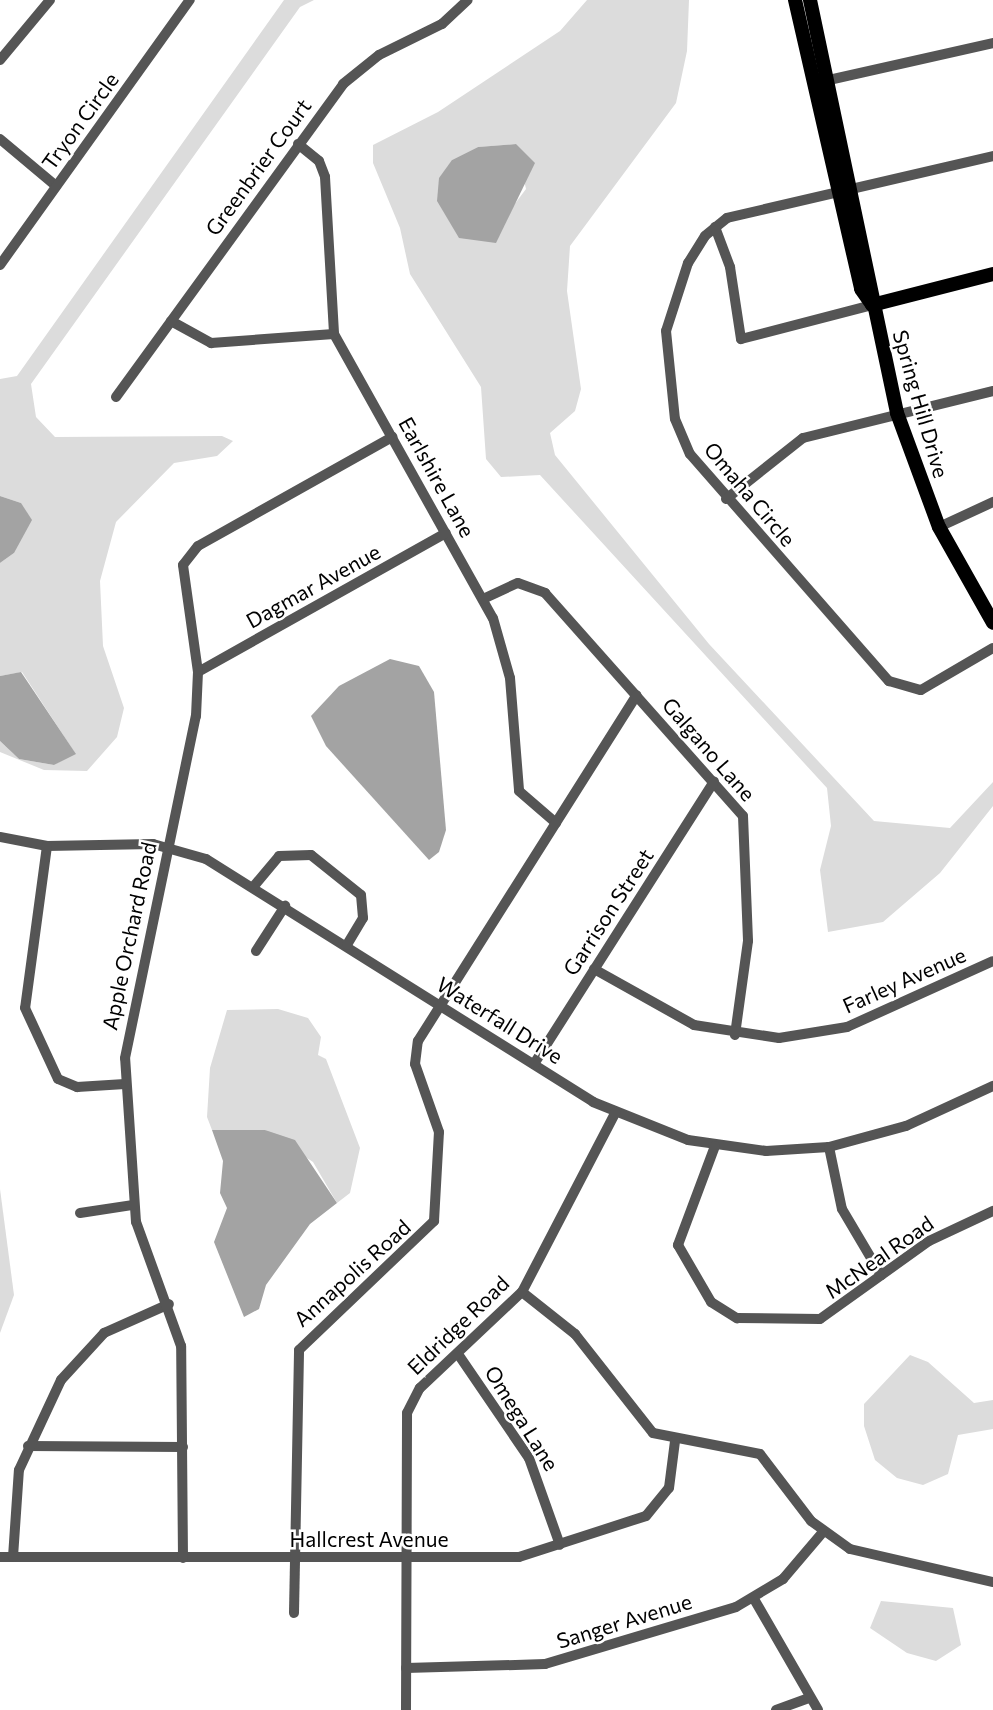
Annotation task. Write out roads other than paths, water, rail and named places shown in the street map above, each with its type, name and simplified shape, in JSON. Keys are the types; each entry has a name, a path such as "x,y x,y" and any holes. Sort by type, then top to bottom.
{"main road":[{"name":"Spring Hill Drive","path":"795,0 821,82 846,190 861,289 872,305 897,413 939,527 993,623"},
{"name":"Spring Hill Drive","path":"810,0 821,82"},
{"path":"872,305 993,274"}],"street":[{"path":"0,60 50,0"},
{"name":"Tryon Circle","path":"0,265 190,0"},
{"name":"Greenbrier Court","path":"116,397 298,144 355,73 442,24 468,0"},
{"path":"821,82 993,43"},
{"path":"0,139 56,186"},
{"name":"Earlshire Lane","path":"298,144 319,161 325,177 334,334 483,599 507,659 519,790 556,823"},
{"path":"872,305 741,338 730,267 715,227 738,214 993,156"},
{"name":"Omaha Circle","path":"715,227 677,286 667,356 681,437 726,499 896,686 929,687 993,648"},
{"path":"171,321 211,343 334,334"},
{"path":"726,499 803,438 993,391"},
{"name":"Apple Orchard Road","path":"183,1558 183,1370 169,1304 133,1205 125,1084 127,1038 196,716 198,672 182,573 192,551 392,437"},
{"path":"939,527 993,502"},
{"name":"Dagmar Avenue","path":"198,672 446,533"},
{"name":"Galgano Lane","path":"483,599 511,585 537,587 738,808 748,835 748,940 735,1035"},
{"name":"Annapolis Road","path":"294,1613 299,1350 422,1237 438,1211 439,1132 414,1055 440,1005 637,695"},
{"name":"Garrison Street","path":"534,1064 714,781"},
{"name":"Waterfall Drive","path":"0,838 47,846 168,847 254,886 615,1113 715,1146 830,1147 906,1126 993,1086"},
{"path":"47,846 25,1008 58,1079 77,1087 125,1084"},
{"path":"254,886 279,856 311,855 361,895 363,918 347,945"},
{"path":"256,951 285,906"},
{"name":"Farley Avenue","path":"594,970 672,1016 735,1035 790,1038 847,1027 993,961"},
{"name":"Eldridge Road","path":"406,1710 407,1413 420,1388 522,1292 615,1113"},
{"name":"McNeal Road","path":"715,1146 678,1245 686,1266 720,1309 747,1320 807,1322 832,1314 929,1241 993,1211"},
{"path":"830,1147 842,1209 881,1275"},
{"path":"80,1213 133,1205"},
{"path":"522,1292 575,1334 644,1426 675,1441 760,1454 823,1532 882,1561 955,1569 993,1582"},
{"path":"13,1557 15,1485 28,1446 82,1352 118,1325 169,1304"},
{"name":"Omega Lane","path":"458,1354 529,1458 561,1545"},
{"name":"Hallcrest Avenue","path":"0,1557 502,1558 561,1545 654,1510 671,1482 675,1441"},
{"path":"28,1446 183,1447"},
{"name":"Sanger Avenue","path":"406,1668 545,1664 754,1599 783,1578 823,1532"},
{"path":"754,1599 818,1710"},
{"path":"776,1710 809,1698"}]}
